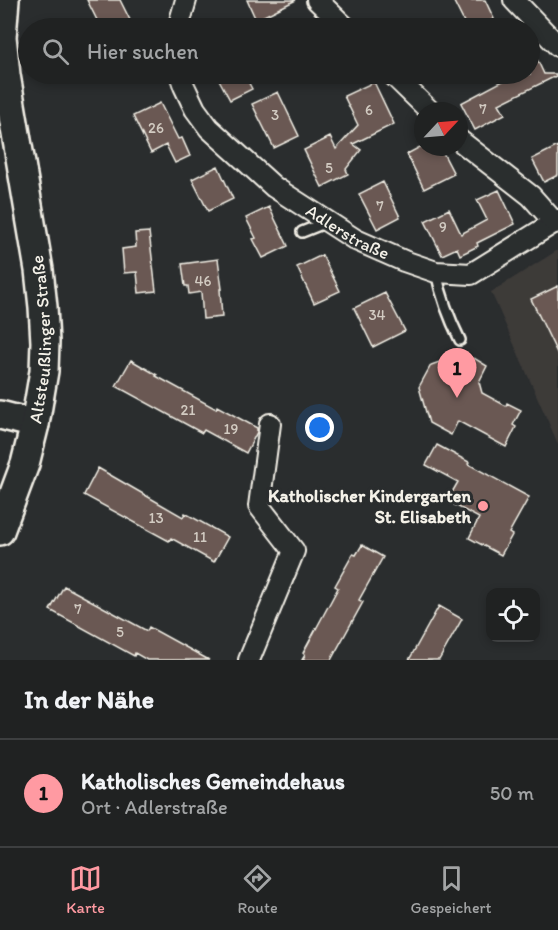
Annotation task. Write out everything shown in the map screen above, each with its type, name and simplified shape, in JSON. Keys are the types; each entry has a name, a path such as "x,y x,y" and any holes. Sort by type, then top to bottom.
{"street":[{"name":"Altsteußlinger Straße","path":"0,531 25,464 35,424 44,370 45,342 39,270 6,75 2,37 5,0"},
{"path":"181,18 186,0"},
{"path":"317,0 336,18"},
{"path":"514,0 531,18"},
{"path":"540,27 558,46"},
{"name":"Adlerstraße","path":"183,84 195,110 209,128 274,188 356,240 404,261 436,272 471,274 557,221"},
{"path":"402,84 421,102"},
{"path":"468,147 531,196 557,221"},
{"path":"0,415 35,424"},
{"path":"249,660 294,551 259,506 270,423"}],"lane":[{"path":"302,232 327,222"},
{"path":"436,272 441,292 460,340"}],"shaded area":[{"path":"558,250 558,444 491,292"}],"building":[{"path":"87,0 120,0 129,18 96,18"},
{"path":"247,0 296,0 260,18 255,18"},
{"path":"453,0 485,0 494,18 462,18"},
{"path":"540,65 544,74 558,74 540,84"},
{"path":"221,84 249,84 252,89 230,100"},
{"path":"370,84 375,84 394,124 353,144 361,150 346,169 348,174 322,187 304,150 330,137 336,149 358,125 344,96"},
{"path":"497,84 540,84 499,104 505,114 475,130 468,116 468,102 463,102"},
{"path":"278,92 299,136 274,148 252,104"},
{"path":"160,103 178,139 182,138 190,156 175,163 166,145 151,153 133,116"},
{"path":"558,146 558,175 544,182 532,159"},
{"path":"414,150 414,156 445,156 454,174 424,189 407,154"},
{"path":"218,166 233,199 208,211 192,179"},
{"path":"383,182 400,217 377,229 359,194"},
{"path":"499,190 515,224 477,243 478,246 460,255 457,248 442,255 425,221 449,209 461,234 487,220 477,200"},
{"path":"269,207 288,246 263,258 246,218"},
{"path":"149,232 156,291 139,293 137,272 124,273 122,249 136,247 135,233"},
{"path":"322,255 340,291 314,303 297,267"},
{"path":"218,259 222,289 220,289 222,317 203,319 201,292 189,294 188,286 185,286 182,264"},
{"path":"558,286 558,355 531,299"},
{"path":"385,293 405,331 373,347 354,308"},
{"path":"456,356 471,364 474,358 487,366 479,382 482,393 506,406 507,403 521,410 506,447 458,421 451,435 429,423 419,387 431,365"},
{"path":"131,360 216,409 217,406 257,428 246,453 204,430 202,433 116,386"},
{"path":"437,445 529,497 509,533 512,535 501,555 469,538 479,518 447,501 458,482 426,465"},
{"path":"98,468 183,517 185,513 228,537 214,562 171,538 169,541 84,495"},
{"path":"362,545 383,557 359,600 363,602 331,660 302,660 305,655 303,653 338,588 335,586 353,554 356,555"},
{"path":"64,586 147,631 149,627 209,660 147,660 135,653 134,656 50,610"},
{"path":"439,606 462,619 439,660 409,660"}],"place":[{"name":"Katholisches Gemeindehaus","path":"457,398"},
{"name":"Katholischer Kindergarten St. Elisabeth","path":"483,506"}]}
